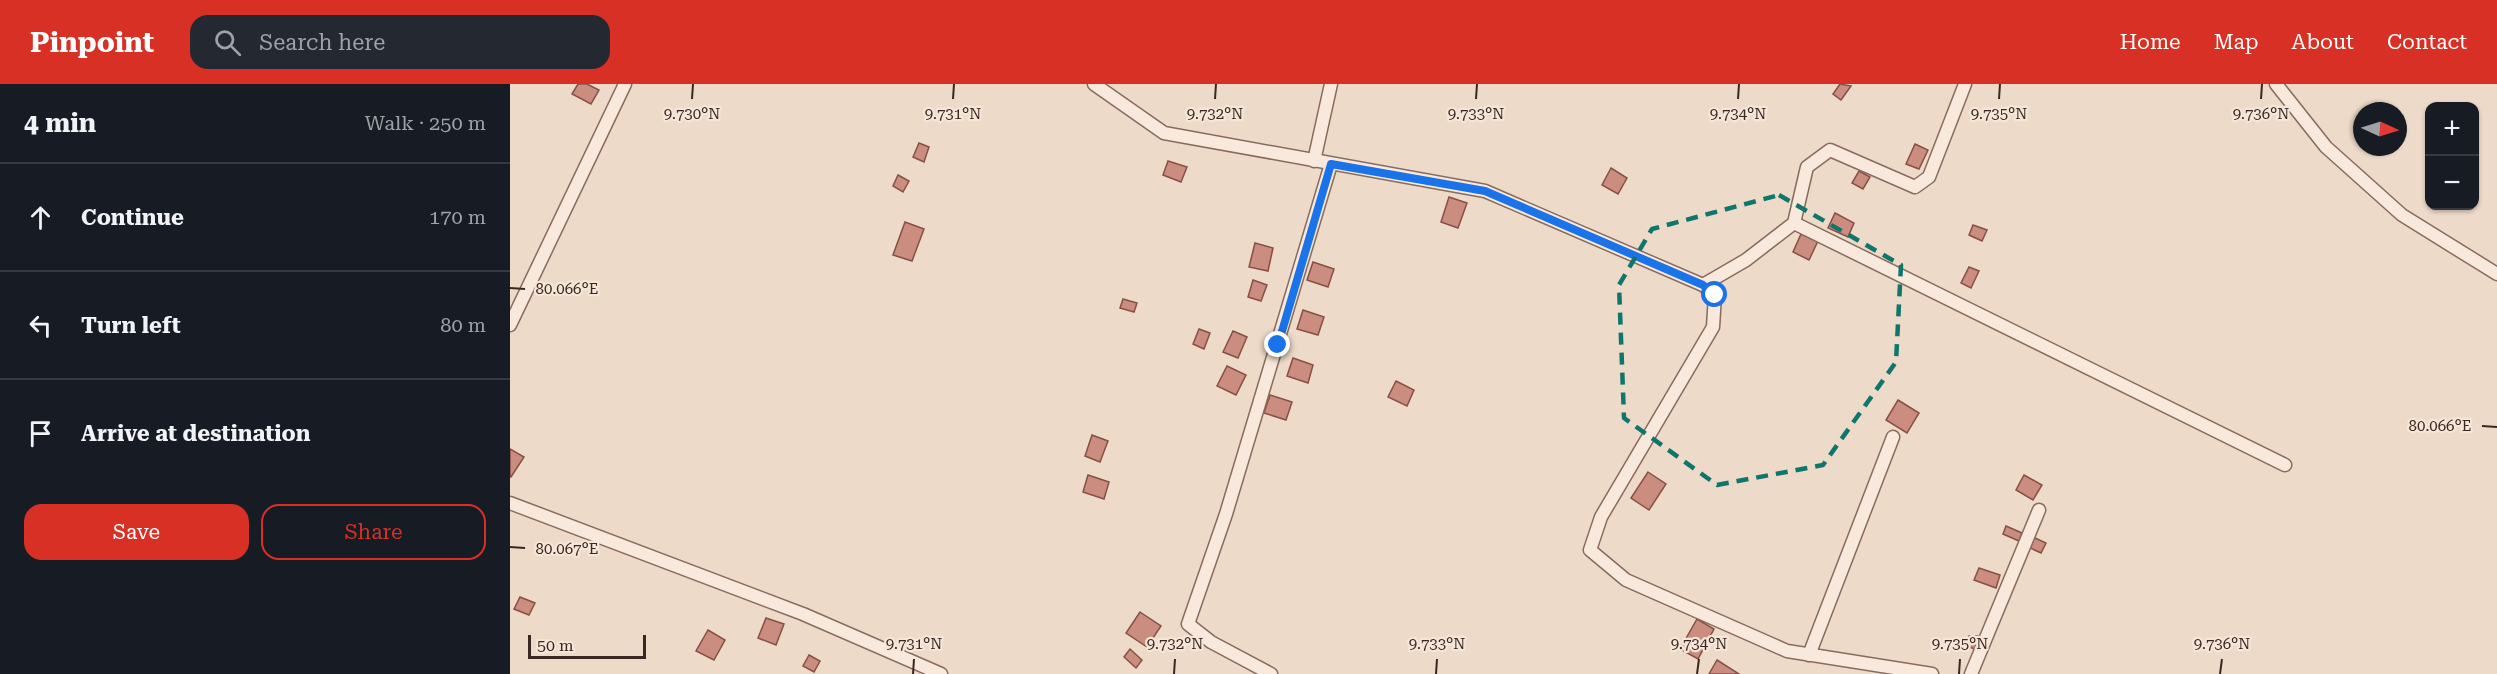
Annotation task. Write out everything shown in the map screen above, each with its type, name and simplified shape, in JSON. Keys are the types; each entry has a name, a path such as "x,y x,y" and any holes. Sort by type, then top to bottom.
{"street":[{"path":"510,325 625,84"},
{"path":"1094,84 1164,133 1485,191 1703,285 1715,295 1713,327 1602,517 1590,550 1626,580 1787,651 1932,674"},
{"path":"1314,161 1331,84"},
{"path":"1703,285 1746,260 1794,223 1807,167 1830,150 1915,187 1929,177 1965,84"},
{"path":"2276,84 2326,147 2402,215 2497,274"},
{"path":"1271,674 1211,642 1188,624 1226,514 1331,164"},
{"path":"1794,223 2285,465"},
{"path":"1809,655 1893,437"},
{"path":"510,503 803,614 941,674"},
{"path":"1971,674 2039,510"}],"highlighted area":[{"path":"1779,195 1901,265 1896,362 1823,465 1717,485 1624,418 1619,285 1652,229"}],"building":[{"path":"578,84 587,84 599,90 591,104 572,94"},
{"path":"1840,84 1851,86 1841,100 1833,94"},
{"path":"919,143 929,147 924,162 913,157"},
{"path":"1915,144 1928,150 1919,169 1906,164"},
{"path":"1168,161 1187,167 1181,182 1163,175"},
{"path":"1611,168 1627,178 1618,194 1602,185"},
{"path":"1859,171 1870,177 1863,189 1852,183"},
{"path":"898,175 909,181 903,192 893,186"},
{"path":"1449,197 1467,203 1458,228 1441,222"},
{"path":"1835,213 1854,223 1848,237 1828,228"},
{"path":"905,222 924,229 912,261 893,255"},
{"path":"1973,225 1987,230 1982,241 1969,235"},
{"path":"1801,234 1818,241 1809,260 1793,252"},
{"path":"1255,243 1273,248 1268,271 1249,267"},
{"path":"1313,262 1334,269 1328,287 1307,280"},
{"path":"1969,267 1979,271 1971,288 1961,283"},
{"path":"1253,280 1267,285 1261,301 1248,297"},
{"path":"1123,299 1137,303 1134,312 1120,308"},
{"path":"1303,310 1324,317 1318,335 1297,329"},
{"path":"1199,329 1210,333 1204,349 1193,344"},
{"path":"1233,331 1247,337 1238,358 1223,352"},
{"path":"1293,358 1313,365 1308,383 1287,376"},
{"path":"1227,366 1246,375 1236,395 1217,386"},
{"path":"1396,381 1414,390 1407,406 1388,397"},
{"path":"1270,395 1292,402 1286,420 1264,413"},
{"path":"1898,400 1919,413 1907,433 1886,420"},
{"path":"1092,435 1108,441 1100,462 1085,456"},
{"path":"510,449 524,457 511,477 510,477"},
{"path":"1648,472 1666,484 1649,510 1631,498"},
{"path":"1088,475 1109,482 1104,499 1083,492"},
{"path":"2024,475 2042,485 2033,500 2016,490"},
{"path":"2006,526 2022,533 2019,541 2003,534"},
{"path":"2033,537 2046,543 2041,553 2028,547"},
{"path":"1979,568 2000,575 1996,588 1974,580"},
{"path":"520,597 535,603 529,615 514,609"},
{"path":"1140,612 1161,626 1147,647 1126,633"},
{"path":"766,618 784,624 776,645 758,638"},
{"path":"1697,619 1714,629 1698,659 1680,649"},
{"path":"708,630 725,640 714,660 696,651"},
{"path":"1969,636 1979,636 1975,649 1966,646"},
{"path":"1130,649 1142,660 1136,668 1124,657"},
{"path":"809,655 820,661 814,672 803,666"},
{"path":"1717,660 1739,674 1709,674"}],"route":[{"path":"1278,345 1331,164 1485,191 1703,285 1715,295"}]}
